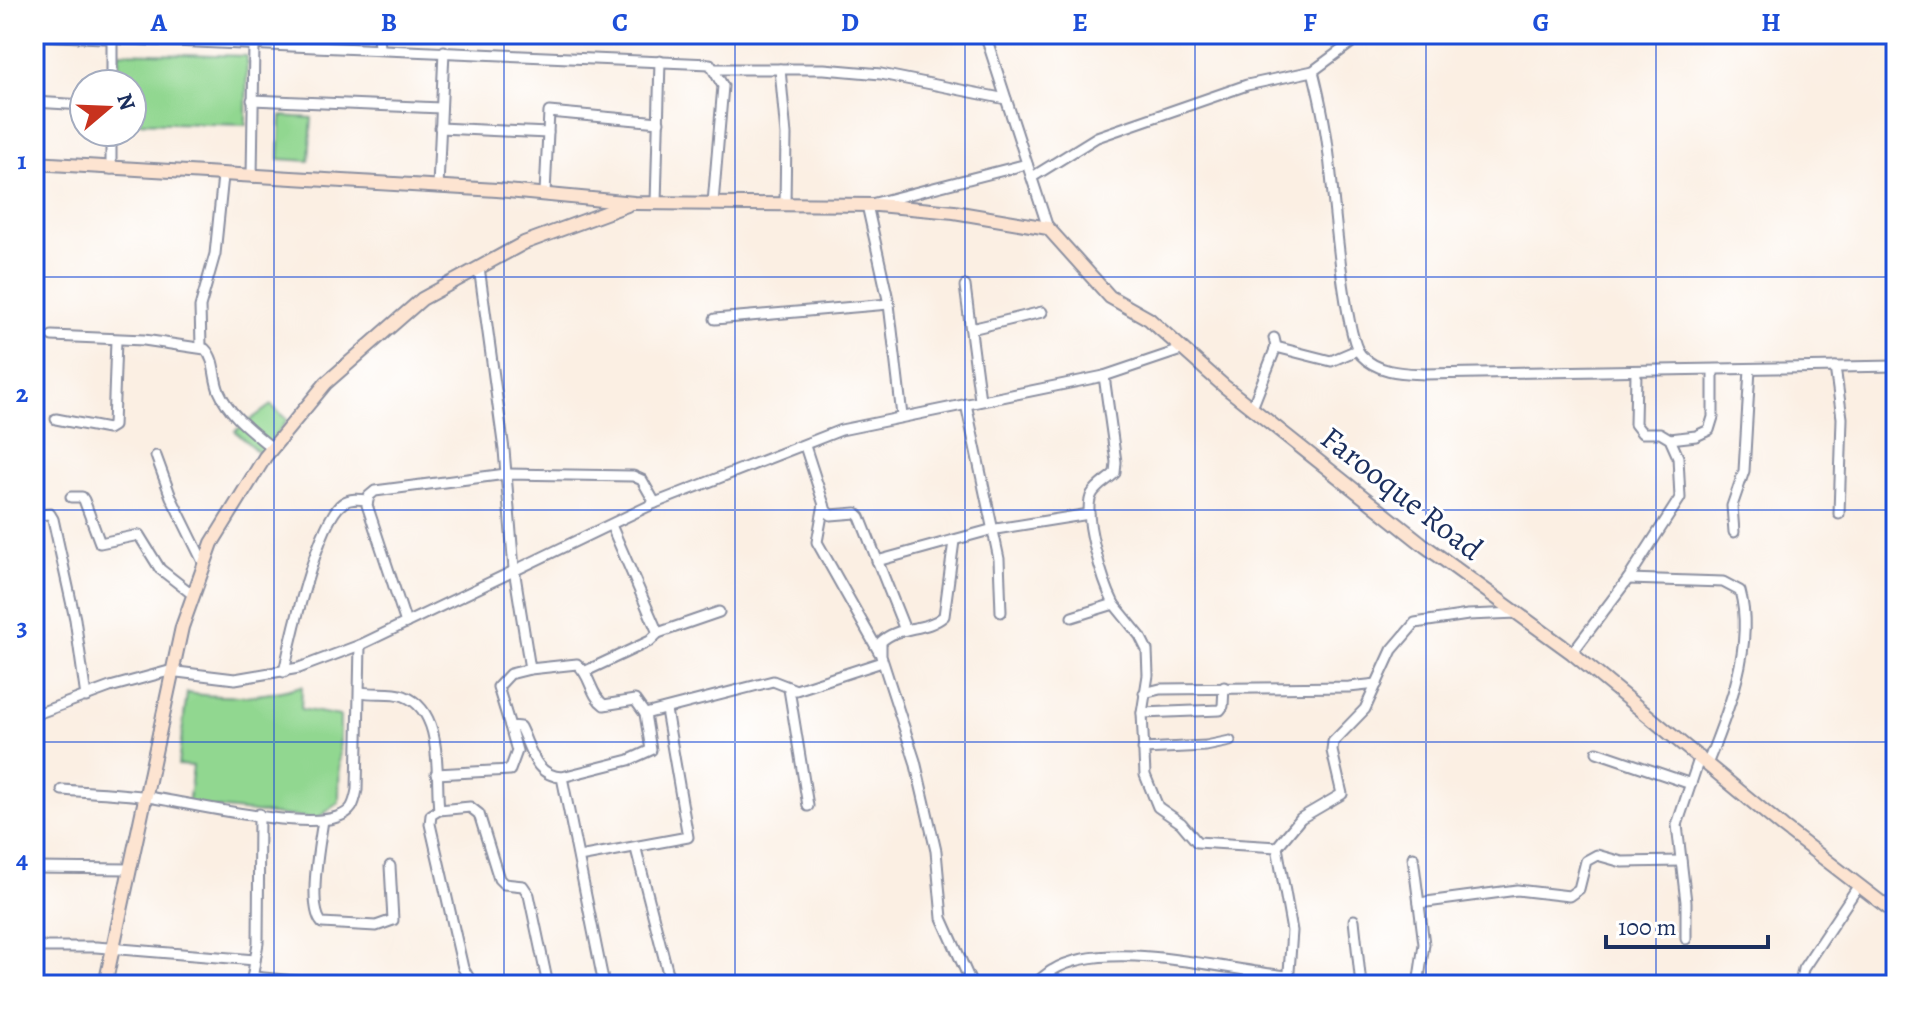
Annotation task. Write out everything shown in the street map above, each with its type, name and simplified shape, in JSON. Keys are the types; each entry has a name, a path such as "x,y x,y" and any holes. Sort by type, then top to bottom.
{"main road":[{"path":"34,163 545,193 634,203 867,205 954,212 1048,228"},
{"path":"105,985 148,797 169,671 192,594 203,562 272,448 326,383 422,299 524,243 634,203"},
{"name":"Farooque Road","path":"1048,228 1100,287 1149,319 1181,350 1425,546 1572,653 1896,914"}],"street":[{"path":"378,34 379,48"},
{"name":"Farooque Road","path":"985,34 1027,164 1034,176 1048,228"},
{"path":"1034,176 1097,137 1247,85 1313,71 1363,34"},
{"path":"34,35 703,62 716,69 881,74 1006,99"},
{"path":"112,38 112,68"},
{"path":"252,177 254,45"},
{"path":"438,187 444,51"},
{"path":"656,203 660,61"},
{"path":"713,203 723,86 716,69"},
{"path":"780,69 786,135 785,204"},
{"path":"1313,71 1326,128 1335,223 1357,350 1372,364 1395,372 1636,372 1896,366"},
{"path":"252,100 441,108"},
{"path":"34,102 68,104"},
{"path":"545,193 549,112 659,122"},
{"path":"440,128 548,133"},
{"path":"111,148 111,169"},
{"path":"902,416 889,304 867,205 1027,164"},
{"path":"201,346 200,307 215,254 223,176"},
{"path":"479,267 506,474 514,569 530,669"},
{"path":"965,286 980,400"},
{"path":"715,319 889,304"},
{"path":"971,329 1042,312"},
{"path":"52,336 201,346 211,356 215,381 225,402 242,423 272,448"},
{"path":"56,419 108,429 113,426 116,340"},
{"path":"1252,408 1275,342 1331,361 1357,350"},
{"path":"34,715 169,671 235,679 284,672 360,645 655,503 742,466 805,446 841,430 1104,376 1181,350"},
{"path":"1835,367 1842,418 1839,514"},
{"path":"1734,532 1732,506 1744,471 1750,369"},
{"path":"1670,439 1696,436 1709,430 1713,417 1713,370"},
{"path":"1572,653 1628,579 1680,498 1678,457 1670,439 1660,433 1637,430 1636,372"},
{"path":"1104,376 1115,473 1092,493 1089,514 1101,572 1114,604 1140,636 1147,650 1142,713 1145,775 1158,807 1181,823 1197,842 1277,847"},
{"path":"966,404 990,530 999,559 1001,612"},
{"path":"805,446 824,504 831,515 856,513 860,517 905,630"},
{"path":"156,456 175,507 203,562"},
{"path":"284,672 292,633 326,529 346,501 367,500 375,491 506,474 638,476 655,503"},
{"path":"71,497 82,497 100,543 139,535 160,569 192,594"},
{"path":"367,500 406,623"},
{"path":"824,504 817,542 882,659 904,722 936,851 942,918 972,985"},
{"path":"34,515 50,514 56,531 77,627 86,697"},
{"path":"877,561 990,530 1089,514"},
{"path":"611,525 658,633"},
{"path":"882,659 881,642 889,634 936,623 944,616 954,541"},
{"path":"1628,579 1723,582 1740,591 1744,613 1737,682 1691,784 1677,825 1686,939"},
{"path":"1072,617 1114,604"},
{"path":"586,671 650,641 658,633 719,612"},
{"path":"1033,985 1064,965 1121,957 1210,962 1288,981 1292,931 1277,847 1301,818 1342,794 1332,751 1333,742 1365,709 1392,650 1415,623 1468,615 1518,613"},
{"path":"62,790 148,797 259,814 323,820 339,817 354,807 361,692 360,645"},
{"path":"645,714 773,681 789,689 882,659"},
{"path":"436,774 510,770 517,751 510,726 499,683 510,674 569,663 586,671 597,700 604,705 635,700 645,714 651,750 629,760 562,777 550,776 539,770 520,727 510,726"},
{"path":"1144,693 1160,689 1377,684"},
{"path":"1142,713 1220,710 1224,687"},
{"path":"789,689 808,806"},
{"path":"361,692 402,695 422,708 434,740 439,810"},
{"path":"579,857 678,842 690,834 666,710"},
{"path":"1143,749 1206,746 1230,741"},
{"path":"1597,752 1691,784"},
{"path":"562,777 604,985"},
{"path":"469,978 463,968 433,849 431,815 439,810 476,809 499,879 504,884 527,889 548,985"},
{"path":"259,814 252,981 335,985"},
{"path":"323,820 316,891 316,913 322,923 376,926 393,920 390,866"},
{"path":"636,849 671,985"},
{"path":"1419,903 1517,890 1569,896 1579,889 1586,861 1597,855 1622,862 1681,861"},
{"path":"1413,857 1424,944 1418,985"},
{"path":"34,868 130,869"},
{"path":"1800,985 1803,969 1859,885"},
{"path":"1354,920 1361,985"},
{"path":"34,947 113,949 255,960"}],"green space":[{"path":"119,52 247,56 246,125 148,122 148,68 118,68"},
{"path":"281,116 312,118 309,161 279,159"},
{"path":"271,405 287,420 262,456 235,431"},
{"path":"302,686 301,709 340,716 339,802 317,819 188,805 193,766 178,765 187,693 245,696"}]}
